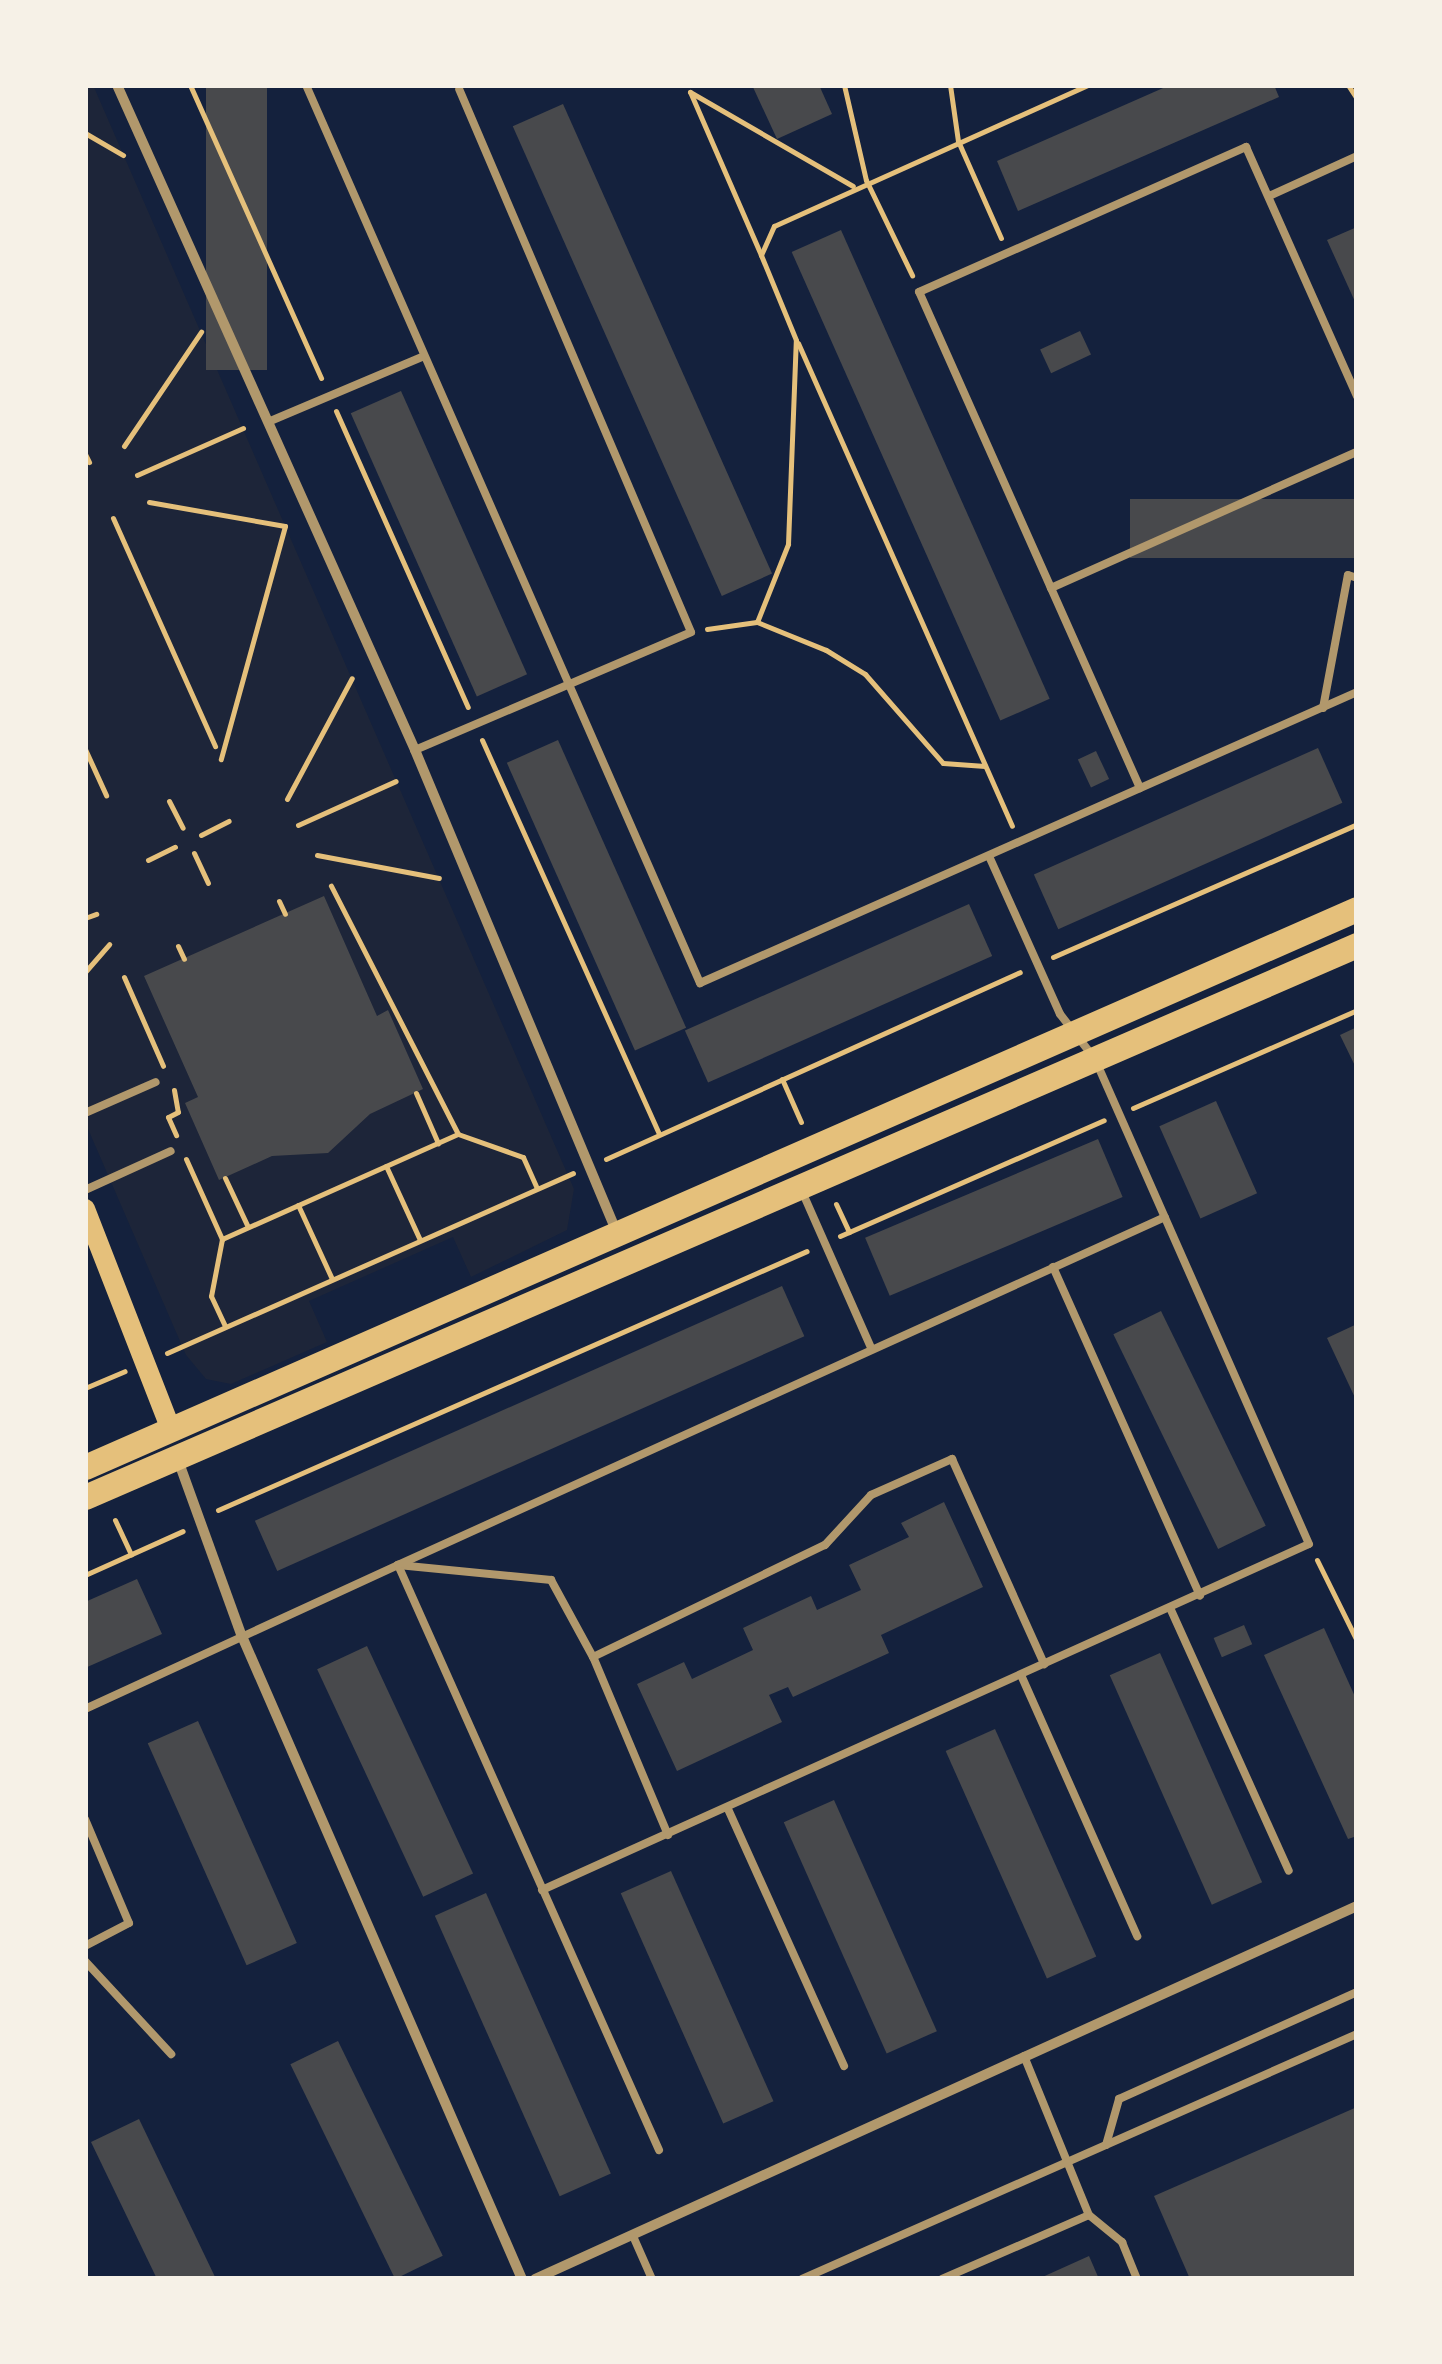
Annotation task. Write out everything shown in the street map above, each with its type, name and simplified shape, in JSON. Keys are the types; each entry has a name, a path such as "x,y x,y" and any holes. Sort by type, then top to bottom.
{"main road":[{"path":"85,1467 1357,909"},
{"path":"85,1497 1357,945"},
{"path":"85,1209 90,1233 150,1361 177,1457"},
{"path":"618,1234 629,1259"}],"street":[{"path":"117,85 415,750 618,1234"},
{"path":"177,1457 197,1524 241,1634 522,2279"},
{"path":"536,2279 1357,1906"}],"lane":[{"path":"306,85 422,357 700,983 990,858 1357,692"},
{"path":"415,750 691,632 459,88"},
{"path":"1140,788 920,292 1246,147 1357,396"},
{"path":"1268,196 1357,156"},
{"path":"268,422 422,357"},
{"path":"1051,588 1357,452"},
{"path":"1322,708 1348,575 1357,578"},
{"path":"542,1890 1171,1610 1310,1544 1095,1060 1035,965 990,858"},
{"path":"85,1113 156,1082"},
{"path":"85,1190 171,1151"},
{"path":"800,1185 871,1348"},
{"path":"85,1709 241,1634 1165,1217"},
{"path":"1053,1267 1200,1596"},
{"path":"593,1657 825,1545 871,1495 952,1459 1044,1664"},
{"path":"398,1565 551,1580 593,1657 668,1835"},
{"path":"398,1565 659,2150"},
{"path":"1171,1610 1288,1871"},
{"path":"1021,1675 1137,1936"},
{"path":"728,1809 844,2066"},
{"path":"85,1818 129,1923 85,1946"},
{"path":"85,1961 171,2054"},
{"path":"1106,2145 1118,2099 1357,1992"},
{"path":"802,2279 1357,2034"},
{"path":"1024,2056 1089,2215 1122,2242 1137,2279"},
{"path":"942,2279 1089,2215"},
{"path":"632,2236 652,2279"}],"path":[{"path":"190,85 659,1134"},
{"path":"844,85 866,180 920,292"},
{"path":"950,85 958,140 1007,253"},
{"path":"761,255 784,219 1088,85"},
{"path":"1348,85 1357,99"},
{"path":"853,186 690,92 1020,844"},
{"path":"85,133 124,155"},
{"path":"124,446 201,332"},
{"path":"757,622 788,544 796,340"},
{"path":"137,475 242,428"},
{"path":"85,454 88,462"},
{"path":"149,502 285,526 221,759"},
{"path":"113,518 216,746"},
{"path":"691,632 757,622 865,674 943,763 985,766"},
{"path":"287,799 352,678"},
{"path":"85,749 106,795"},
{"path":"298,825 396,780"},
{"path":"169,802 183,828"},
{"path":"201,835 229,822"},
{"path":"85,1388 1357,824"},
{"path":"148,860 175,847"},
{"path":"194,853 208,884"},
{"path":"317,854 439,878"},
{"path":"331,886 458,1134 523,1157 537,1188"},
{"path":"280,901 285,914"},
{"path":"85,918 96,914"},
{"path":"85,972 109,944"},
{"path":"178,946 184,959"},
{"path":"124,977 176,1096 178,1112 168,1118 222,1239 211,1296 224,1326"},
{"path":"85,1575 197,1524 232,1500 1357,1010"},
{"path":"782,1079 804,1130"},
{"path":"416,1093 438,1143"},
{"path":"222,1239 458,1134"},
{"path":"386,1166 420,1240"},
{"path":"224,1178 248,1228"},
{"path":"836,1204 849,1232"},
{"path":"298,1205 332,1279"},
{"path":"115,1520 131,1555"},
{"path":"1310,1544 1357,1641"}],"shaded area":[{"path":"85,85 93,85 574,1189 567,1230 471,1277 453,1237 309,1301 327,1342 231,1384 206,1379 186,1355 85,1122"}],"building":[{"path":"206,85 267,85 267,370 206,370"},
{"path":"752,85 819,85 832,114 777,139"},
{"path":"1170,85 1274,85 1279,97 1018,211 997,161"},
{"path":"563,104 772,574 722,596 513,126"},
{"path":"1357,227 1357,306 1327,240"},
{"path":"841,230 1050,699 1000,721 792,252"},
{"path":"1080,331 1091,355 1051,373 1040,350"},
{"path":"401,391 527,674 477,697 351,413"},
{"path":"1130,499 1357,499 1357,558 1130,558"},
{"path":"558,740 686,1028 635,1051 507,763"},
{"path":"1318,748 1342,803 1058,929 1034,874"},
{"path":"1096,751 1109,779 1091,788 1078,759"},
{"path":"324,896 377,1016 388,1010 423,1089 370,1114 328,1153 272,1156 219,1180 185,1103 198,1097 144,976"},
{"path":"969,904 992,956 708,1083 685,1030"},
{"path":"1357,1027 1357,1070 1340,1035"},
{"path":"1216,1101 1257,1193 1200,1218 1159,1126"},
{"path":"1098,1139 1123,1197 890,1296 865,1238"},
{"path":"782,1286 804,1336 277,1571 255,1521"},
{"path":"1161,1311 1266,1526 1218,1549 1113,1334"},
{"path":"1357,1324 1357,1402 1327,1338"},
{"path":"944,1502 983,1587 881,1635 889,1653 793,1697 788,1687 769,1695 782,1722 677,1771 637,1684 684,1662 692,1679 753,1650 743,1628 811,1596 817,1610 861,1590 849,1565 909,1537 901,1523"},
{"path":"137,1579 162,1634 85,1668 85,1602"},
{"path":"1244,1625 1252,1644 1222,1657 1214,1638"},
{"path":"1324,1628 1357,1701 1357,1836 1348,1839 1264,1655"},
{"path":"367,1646 473,1873 423,1897 317,1669"},
{"path":"1160,1653 1262,1882 1212,1905 1110,1675"},
{"path":"198,1721 297,1943 247,1965 148,1743"},
{"path":"995,1729 1096,1956 1047,1978 946,1751"},
{"path":"834,1800 937,2031 887,2053 784,1822"},
{"path":"671,1871 773,2101 723,2124 621,1893"},
{"path":"486,1893 611,2173 560,2196 435,1916"},
{"path":"338,2041 443,2256 395,2279 290,2064"},
{"path":"1357,2107 1357,2279 1190,2279 1154,2196"},
{"path":"139,2119 216,2279 157,2279 91,2142"},
{"path":"1089,2256 1099,2279 1038,2279"}]}
